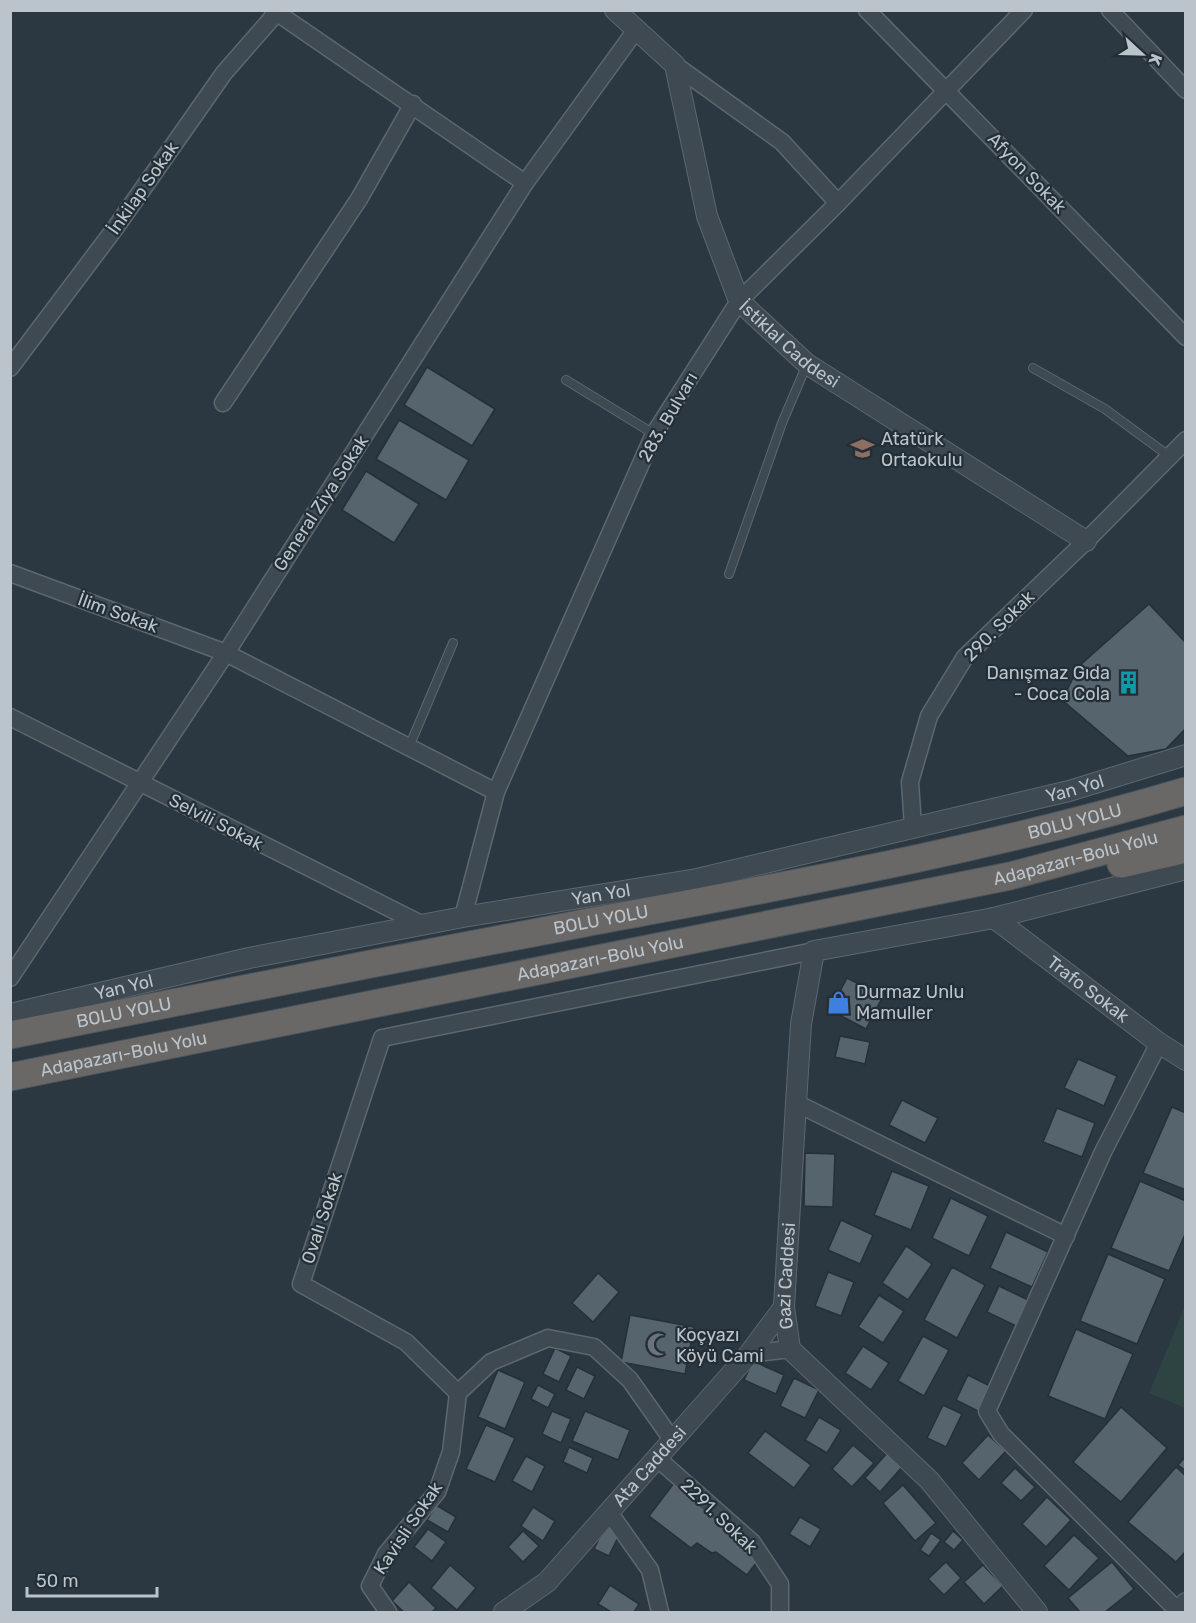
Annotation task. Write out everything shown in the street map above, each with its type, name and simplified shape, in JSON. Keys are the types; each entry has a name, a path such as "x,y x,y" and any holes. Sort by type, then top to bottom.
{"highway":[{"path":"1100,817 1185,781"},
{"name":"BOLU YOLU","path":"10,1035 453,948 916,861 1100,817 1185,791"},
{"name":"Adapazarı-Bolu Yolu","path":"13,1076 1010,876 1185,829"},
{"path":"1010,876 1090,871 1185,849"}],"street":[{"path":"615,10 675,65 782,142 838,203"},
{"name":"Afyon Sokak","path":"867,10 1185,337"},
{"name":"283. Bulvarı","path":"463,917 496,792 654,434 739,300 838,203 945,89 1024,10"},
{"path":"1110,10 1185,90"},
{"path":"276,11 525,183"},
{"name":"İnkilap Sokak","path":"13,360 116,227 224,73 276,11"},
{"name":"General Ziya Sokak","path":"10,978 226,652 525,183 636,30"},
{"name":"İstiklal Caddesi","path":"675,65 707,216 739,300 807,364 1086,541"},
{"path":"223,403 359,199 413,105"},
{"name":"290. Sokak","path":"913,827 910,782 929,716 965,657 1086,541 1185,440"},
{"name":"İlim Sokak","path":"10,573 226,652 496,792"},
{"name":"Selvili Sokak","path":"10,717 423,925"},
{"name":"Yan Yol","path":"10,1014 249,958 463,917 697,879 1069,791 1185,755"},
{"path":"814,951 994,918 1185,869"},
{"name":"Trafo Sokak","path":"994,918 1159,1043 1185,1060"},
{"name":"Ovalı Sokak","path":"458,1393 406,1342 301,1284 382,1038 814,951"},
{"name":"Gazi Caddesi","path":"814,951 801,1024 796,1103 784,1307 790,1349 929,1480 1036,1612"},
{"path":"1159,1043 1103,1152 987,1411 1001,1434 1180,1609"},
{"path":"796,1103 1066,1236"},
{"name":"Ata Caddesi","path":"504,1612 547,1582 748,1354 784,1307"},
{"path":"458,1393 491,1362 548,1338 594,1347 630,1380 673,1441"},
{"path":"748,1354 790,1349"},
{"name":"Kavisli Sokak","path":"388,1612 370,1586 386,1554 437,1491 451,1452 458,1393"},
{"name":"2291. Sokak","path":"657,1458 752,1542 780,1584 780,1612"},
{"path":"609,1512 650,1570 660,1612"}],"lane":[{"path":"729,574 782,423 807,364"},
{"path":"1033,368 1105,409 1169,456"},
{"path":"566,380 654,434"},
{"path":"409,747 453,643"}],"green space":[{"path":"1185,1306 1186,1407 1185,1408 1149,1393"}],"building":[{"path":"427,367 495,409 472,446 404,405"},
{"path":"399,420 469,460 446,500 376,459"},
{"path":"366,471 419,504 394,543 342,510"},
{"name":"Danışmaz Gıda - Coca Cola","path":"1149,604 1186,643 1186,728 1166,749 1128,756 1062,700 1079,666"},
{"path":"847,978 883,996 866,1029 830,1010"},
{"path":"840,1036 870,1042 865,1064 835,1057"},
{"path":"1078,1059 1117,1076 1104,1106 1064,1088"},
{"path":"902,1100 938,1118 925,1143 889,1125"},
{"path":"1172,1107 1186,1113 1186,1190 1143,1173"},
{"path":"1057,1108 1095,1123 1082,1157 1043,1142"},
{"path":"805,1153 835,1154 833,1207 804,1206"},
{"path":"892,1171 929,1186 911,1230 874,1215"},
{"path":"1140,1181 1186,1201 1186,1232 1169,1271 1111,1248"},
{"path":"951,1198 988,1216 969,1256 932,1238"},
{"path":"841,1220 873,1235 860,1264 828,1250"},
{"path":"1006,1232 1048,1252 1032,1287 990,1268"},
{"path":"906,1246 932,1264 908,1300 882,1283"},
{"path":"1108,1254 1165,1279 1137,1344 1080,1321"},
{"path":"952,1267 985,1285 957,1338 924,1320"},
{"path":"828,1272 854,1282 841,1316 815,1306"},
{"path":"598,1273 619,1292 593,1322 572,1303"},
{"path":"999,1286 1028,1300 1016,1326 987,1312"},
{"path":"879,1295 904,1311 883,1343 858,1327"},
{"name":"Koçyazı Köyü Cami","path":"630,1315 694,1327 685,1374 621,1362"},
{"path":"1076,1329 1133,1354 1105,1419 1048,1396"},
{"path":"923,1336 949,1350 924,1396 898,1381"},
{"path":"863,1346 889,1363 871,1390 845,1373"},
{"path":"555,1348 571,1356 559,1382 543,1374"},
{"path":"753,1361 784,1375 776,1394 744,1380"},
{"path":"577,1367 595,1376 584,1399 566,1390"},
{"path":"498,1370 525,1382 505,1429 478,1417"},
{"path":"968,1375 992,1387 980,1412 956,1400"},
{"path":"794,1378 819,1390 805,1418 780,1406"},
{"path":"538,1385 555,1394 548,1408 531,1399"},
{"path":"943,1405 962,1414 946,1447 927,1438"},
{"path":"1121,1407 1167,1448 1121,1502 1073,1462"},
{"path":"552,1411 571,1419 561,1443 542,1434"},
{"path":"585,1411 630,1430 618,1460 572,1441"},
{"path":"819,1417 841,1430 827,1453 805,1440"},
{"path":"486,1425 515,1438 495,1482 466,1469"},
{"path":"765,1431 811,1465 794,1488 748,1453"},
{"path":"988,1435 1006,1451 979,1480 962,1463"},
{"path":"853,1445 874,1463 852,1487 832,1469"},
{"path":"569,1447 593,1458 587,1473 563,1462"},
{"path":"888,1452 903,1466 880,1492 865,1478"},
{"path":"526,1456 545,1466 532,1492 512,1481"},
{"path":"1186,1456 1186,1471 1178,1465"},
{"path":"1176,1467 1186,1476 1186,1551 1176,1562 1128,1522"},
{"path":"1015,1468 1035,1487 1021,1501 1001,1483"},
{"path":"674,1483 748,1548 756,1563 747,1575 716,1552 712,1553 697,1543 691,1548 649,1516"},
{"path":"903,1485 936,1523 915,1541 883,1503"},
{"path":"1047,1497 1071,1520 1046,1547 1022,1524"},
{"path":"436,1505 456,1517 448,1532 427,1520"},
{"path":"533,1507 555,1521 543,1541 521,1526"},
{"path":"800,1517 821,1529 810,1547 789,1534"},
{"path":"605,1526 620,1533 609,1556 594,1549"},
{"path":"428,1529 446,1542 432,1561 414,1547"},
{"path":"523,1531 539,1546 523,1562 508,1547"},
{"path":"953,1531 963,1540 954,1550 944,1542"},
{"path":"931,1533 941,1540 929,1556 920,1550"},
{"path":"1074,1535 1099,1558 1069,1590 1044,1566"},
{"path":"946,1562 961,1578 944,1595 928,1579"},
{"path":"1112,1562 1134,1589 1105,1612 1080,1612 1068,1598"},
{"path":"450,1565 476,1588 457,1610 431,1588"},
{"path":"983,1565 1003,1586 984,1604 964,1582"},
{"path":"409,1582 436,1608 432,1612 404,1612 392,1601"},
{"path":"610,1585 639,1604 634,1612 611,1612 598,1604"}],"place":[{"name":"Atatürk Ortaokulu","path":"863,449"},
{"name":"Danışmaz Gıda - Coca Cola","path":"1128,683"},
{"name":"Durmaz Unlu Mamuller","path":"838,1002"},
{"name":"Koçyazı Köyü Cami","path":"658,1345"}]}
